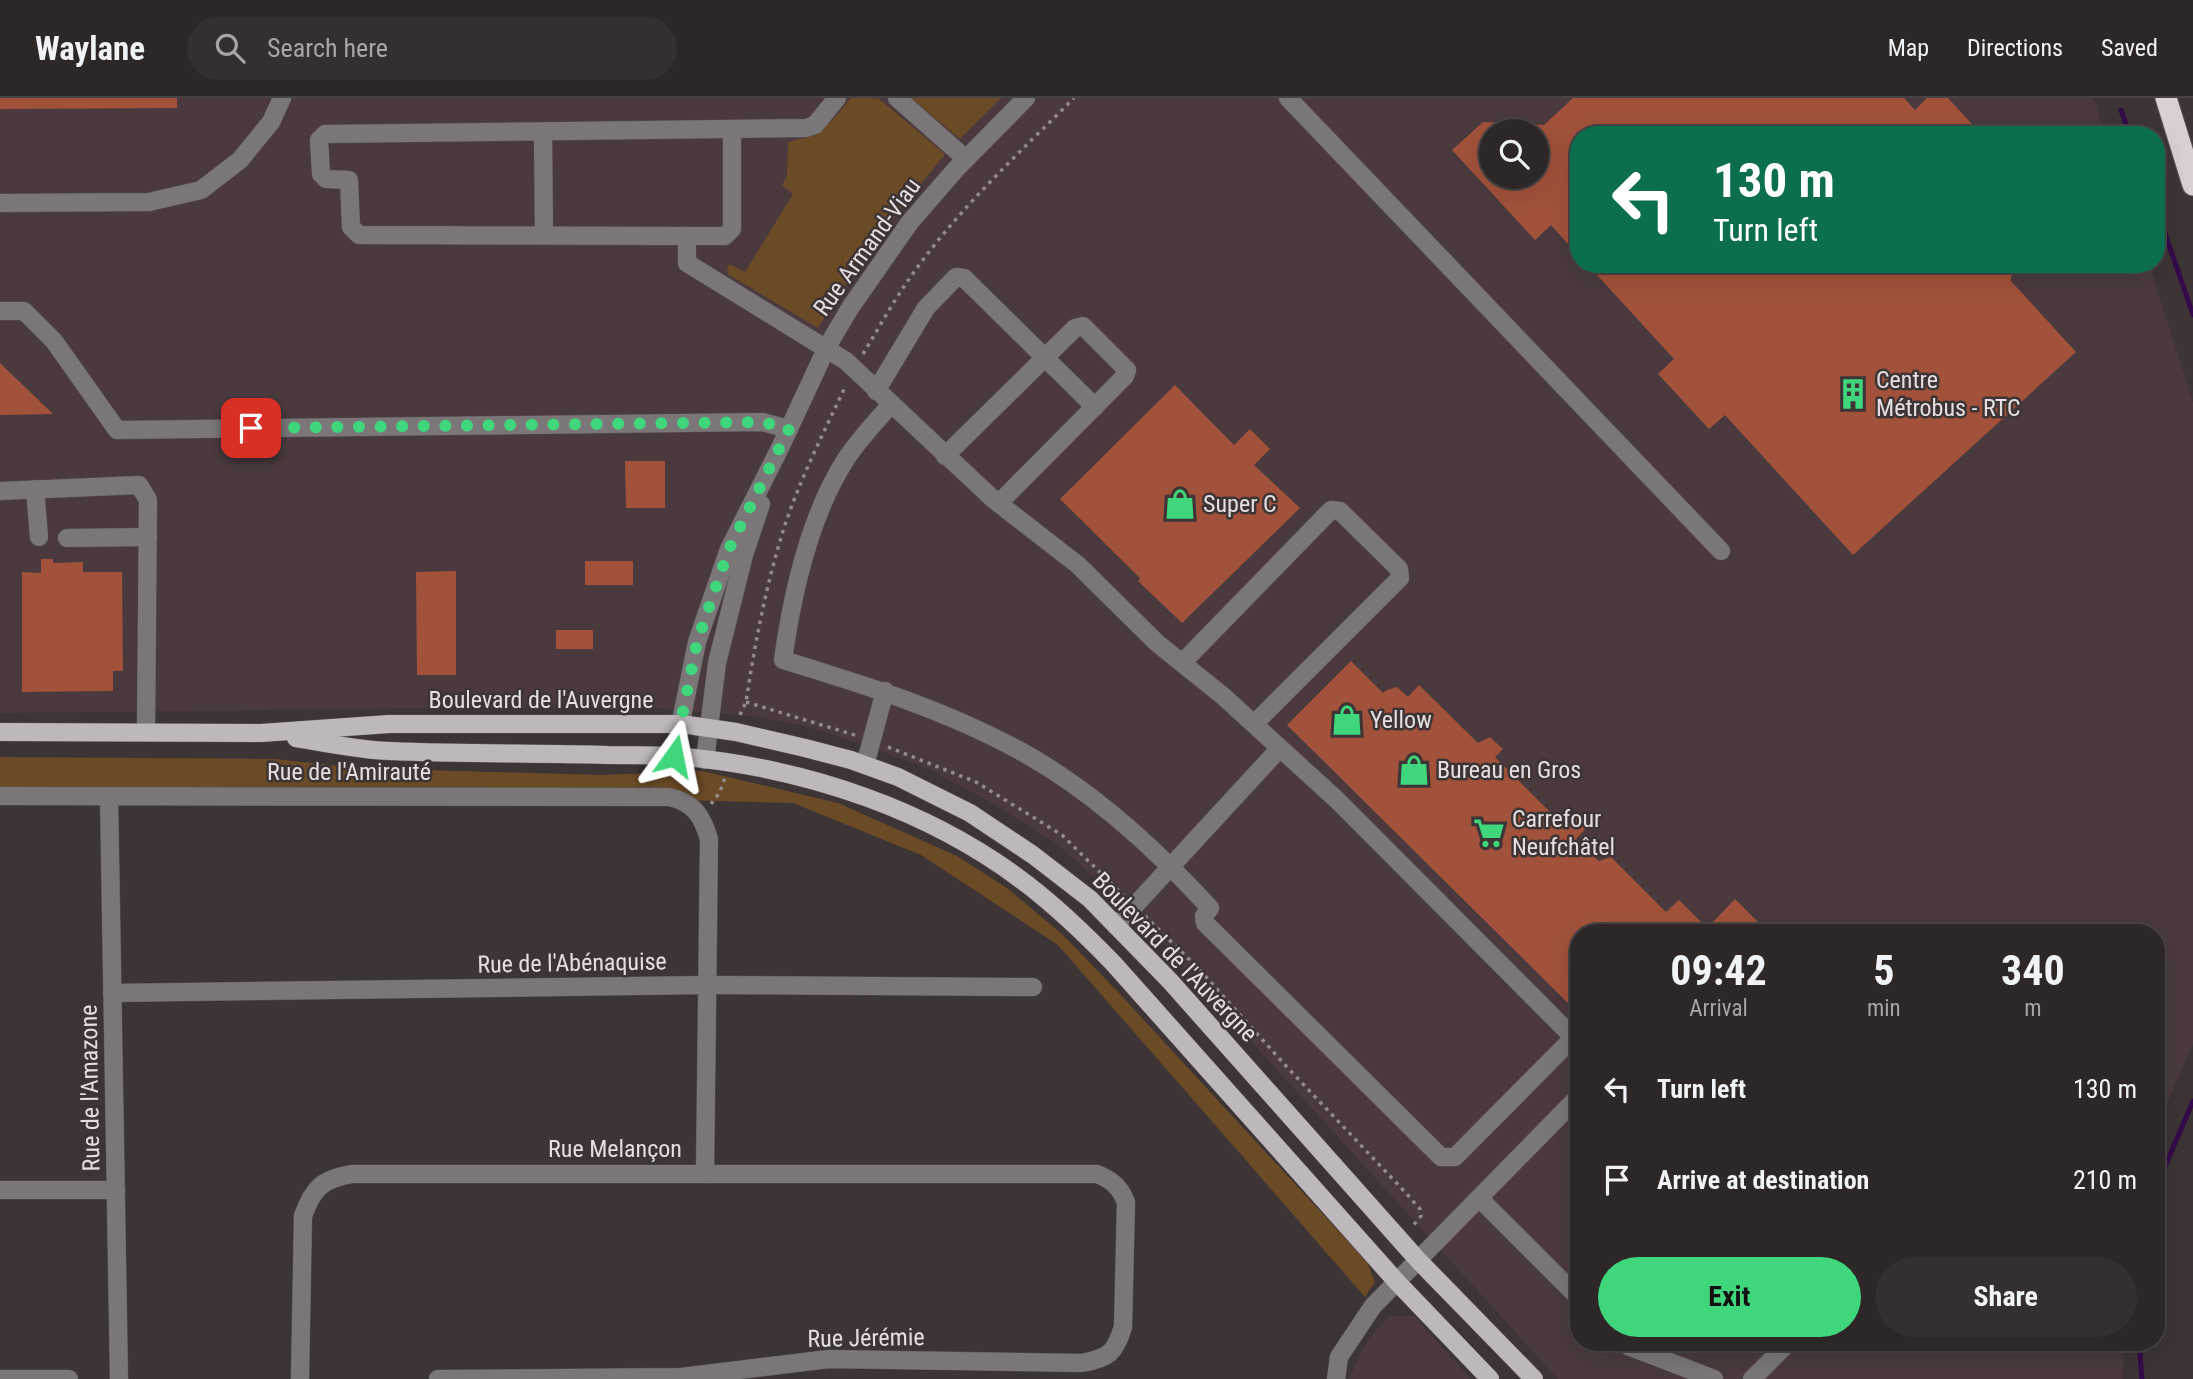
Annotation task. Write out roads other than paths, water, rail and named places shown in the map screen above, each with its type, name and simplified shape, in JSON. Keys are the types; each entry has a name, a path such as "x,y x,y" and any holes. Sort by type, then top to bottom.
{"highway":[{"path":"2167,98 2193,158"},
{"path":"2167,98 2193,185"}],"main road":[{"name":"Boulevard de l'Auvergne","path":"0,732 261,733 389,724 681,724 793,744 898,777 970,813 1033,855 1090,900 1171,981 1418,1260 1534,1379"},
{"name":"Boulevard de l'Auvergne","path":"261,733 387,751 674,756 734,763 808,780 901,811 988,857 1071,920 1149,1001 1397,1282 1490,1379"}],"street":[{"path":"0,203 149,202 201,190 240,160 271,122 282,98"},
{"path":"732,129 732,229 725,236 359,235 351,227 349,180 326,179 321,174 319,140 325,134 806,128 816,125 838,98"},
{"path":"897,98 966,159"},
{"name":"Rue Armand-Viau","path":"674,756 697,642 729,549 827,347 850,308 910,222 966,159 1026,98"},
{"path":"1288,98 1721,551"},
{"path":"544,132 544,235"},
{"path":"687,236 687,263 846,361 946,456 999,503 1078,565 1157,643 1254,724 1337,800 1570,1033"},
{"path":"876,391 926,308 956,277 964,278 1095,407"},
{"path":"0,311 24,311 54,341 117,430 762,422 789,429"},
{"path":"946,456 1075,328 1083,327 1127,370 1125,376 999,503"},
{"path":"891,404 845,460 821,510 804,558 789,615 783,660 886,691 969,725 1023,752 1077,787 1171,866 1210,908 1204,916 1205,923 1441,1157 1455,1157 1570,1045"},
{"name":"Rue Armand-Viau","path":"705,760 717,663 741,569 780,448"},
{"path":"0,491 139,485 148,500 146,732"},
{"path":"35,489 39,537"},
{"path":"1182,663 1331,510 1340,511 1399,569 1400,578 1254,724"},
{"path":"67,538 148,537"},
{"path":"865,765 886,691"},
{"path":"1116,926 1280,748"},
{"name":"Rue de l'Amirauté","path":"0,796 669,797 683,800 698,812 709,839 705,985"},
{"name":"Rue de l'Amazone","path":"109,796 119,1379"},
{"path":"705,985 705,1174"},
{"name":"Rue de l'Abénaquise","path":"113,993 705,985 1033,987"},
{"path":"1336,1379 1339,1357 1373,1306 1570,1105"},
{"name":"Rue Melançon","path":"300,1379 303,1216 309,1198 320,1185 333,1177 352,1174 1097,1174 1111,1180"},
{"name":"Rue Jérémie","path":"438,1379 681,1377 829,1359 1082,1363 1097,1360 1111,1354 1122,1327 1126,1202 1122,1190 1111,1180"},
{"path":"0,1190 116,1190"},
{"path":"1479,1198 1570,1289"},
{"path":"1662,1351 1714,1379"},
{"path":"1752,1379 1780,1351"},
{"path":"0,1379 69,1379"}],"waterway":[{"path":"2121,110 2127,126"},
{"path":"2165,233 2193,315"},
{"path":"2165,1167 2193,1101"},
{"path":"2140,1351 2142,1379"}],"place":[{"name":"Centre Métrobus - RTC","path":"1853,394"},
{"name":"Super C","path":"1180,504"},
{"name":"Yellow","path":"1347,720"},
{"name":"Bureau en Gros","path":"1414,770"},
{"name":"Carrefour Neufchâtel","path":"1489,833"}]}
